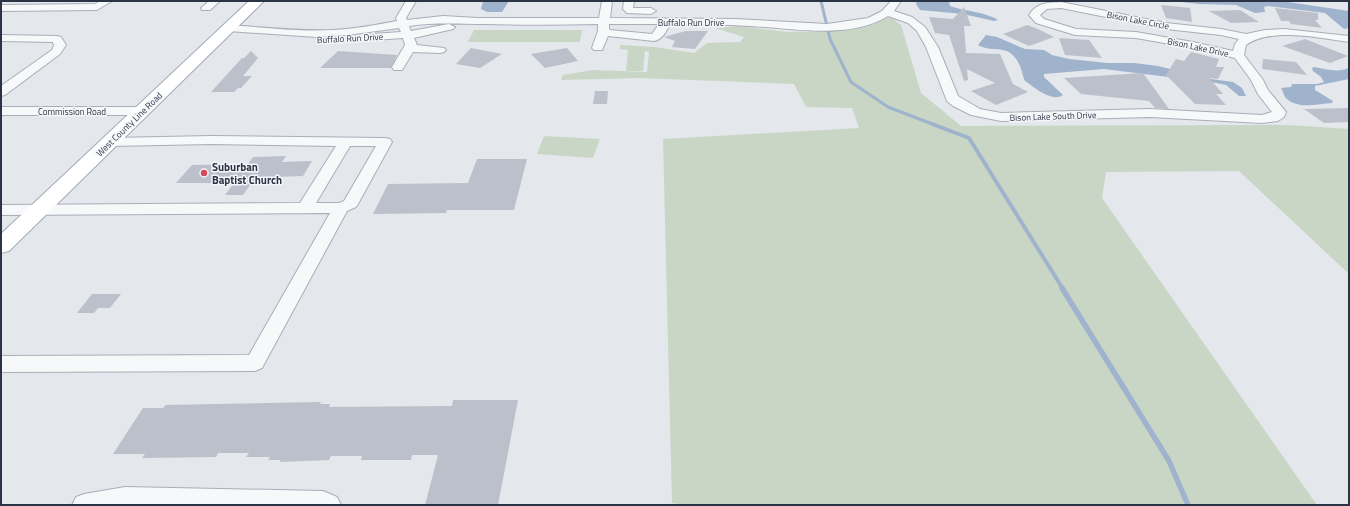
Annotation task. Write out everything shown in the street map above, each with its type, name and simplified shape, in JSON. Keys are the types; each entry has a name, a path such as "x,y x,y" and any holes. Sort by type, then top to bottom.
{"main road":[{"name":"West County Line Road","path":"1,246 257,1"}],"street":[{"path":"74,8 83,1"},
{"path":"1,8 98,8 107,1"},
{"path":"398,67 412,45 402,23 402,16 411,1"},
{"path":"598,48 604,26 607,1"},
{"path":"629,1 628,9 631,11 707,17 731,12"},
{"name":"Buffalo Run Drive","path":"225,32 324,34 356,32 402,23 465,19 477,21 604,26 666,22 707,17 741,22 824,27 861,22 886,12 896,1"},
{"name":"Bison Lake Circle","path":"1036,13 1048,5 1061,6 1166,26 1221,32 1247,38"},
{"name":"Bison Lake South Drive","path":"886,12 917,24 932,48 952,98 965,108 983,114 1006,117 1150,113 1262,119 1274,118 1279,114 1278,110 1262,91 1257,80 1239,56"},
{"name":"Bison Lake Drive","path":"1036,13 1037,19 1046,24 1075,32 1126,34 1185,43 1239,56"},
{"name":"Buffalo Run Drive","path":"225,32 249,36 317,40 408,35 477,21"},
{"path":"604,26 611,34 654,38 659,35 666,22"},
{"path":"1247,38 1264,33 1289,32 1349,39"},
{"path":"1,38 48,38 56,39 60,45 56,52 1,92"},
{"name":"Bison Lake Drive","path":"1239,56 1237,52 1239,44 1247,38"},
{"path":"410,48 440,50"},
{"name":"Commission Road","path":"1,111 142,111"},
{"path":"1,210 341,208 350,204 385,142 212,140 110,142"},
{"path":"305,208 345,142"},
{"path":"1,364 255,363 341,208"},
{"path":"84,505 125,498 323,502 329,505"}],"green space":[{"path":"891,17 901,25 921,93 961,126 1288,125 1349,129 1349,274 1239,171 1106,172 1102,198 1317,505 682,505 672,503 663,139 859,128 852,108 806,107 794,84 640,78 561,80 563,75 593,70 647,72 649,52 645,51 643,71 626,71 628,50 620,49 620,45 654,47 694,53 707,43 740,42 744,37 715,28 738,26 788,32 830,31"},
{"path":"474,30 582,30 580,42 468,42"},
{"path":"544,136 600,139 593,158 537,154"}],"water":[{"path":"483,1 509,1 502,12 487,12 481,9"},
{"path":"917,1 949,1 950,6 981,13 998,20 994,21 963,14 920,10 916,4"},
{"path":"1172,1 1281,1 1349,11 1349,28 1344,29 1325,13 1268,6 1264,7 1265,12 1255,13 1236,5 1199,4"},
{"path":"986,35 997,37 1025,49 1044,50 1052,55 1069,59 1158,66 1211,79 1233,82 1242,88 1246,96 1239,96 1226,85 1217,83 1104,69 1044,74 1044,77 1063,95 1059,97 1049,96 1025,81 1019,64 1015,57 1010,53 978,45"},
{"path":"1314,67 1327,70 1341,70 1349,68 1349,79 1315,86 1315,90 1333,101 1332,103 1301,105 1295,104 1285,97 1281,88 1291,87 1292,84 1317,84 1324,82 1321,77 1313,71 1312,68"}],"building":[{"path":"1161,5 1190,8 1192,22 1166,18"},
{"path":"964,7 971,26 964,26 966,53 1000,54 1013,84 1028,92 996,105 971,91 995,83 967,69 968,80 964,81 949,35 935,33 929,17 953,19"},
{"path":"1275,8 1318,13 1318,20 1315,20 1322,28 1291,24 1289,21 1281,21"},
{"path":"1240,10 1259,22 1231,23 1209,11"},
{"path":"1027,25 1054,37 1029,46 1003,34"},
{"path":"686,31 708,31 695,49 672,47 675,41 664,37"},
{"path":"1059,38 1089,40 1102,58 1065,55"},
{"path":"1305,39 1348,56 1330,63 1282,46"},
{"path":"471,48 502,54 480,68 456,64"},
{"path":"567,48 578,61 545,68 531,54"},
{"path":"251,51 258,58 243,76 252,76 241,88 238,88 234,92 211,92 242,58 244,58"},
{"path":"338,51 397,55 391,68 320,68"},
{"path":"1191,52 1219,59 1216,67 1224,67 1218,79 1209,78 1223,94 1216,94 1226,105 1195,104 1166,75 1176,59 1184,61"},
{"path":"1263,59 1296,62 1307,75 1262,69"},
{"path":"1143,73 1169,109 1155,108 1149,101 1081,94 1064,78"},
{"path":"595,91 608,91 607,104 593,104"},
{"path":"1349,108 1349,122 1324,123 1304,109"},
{"path":"286,156 282,162 312,161 303,176 272,177 267,185 250,185 243,195 225,195 234,183 176,183 192,165 248,164 253,157"},
{"path":"477,159 527,159 514,210 447,210 446,213 373,214 388,184 468,183"},
{"path":"92,294 121,294 110,308 98,308 94,313 77,313"},
{"path":"453,400 518,400 498,505 425,505 438,455 412,455 411,460 361,460 362,456 331,456 329,460 280,462 280,460 268,460 270,457 246,457 249,453 218,453 216,457 142,458 145,454 113,454 143,408 163,408 166,405 321,402 320,404 330,404 329,407 452,406"}],"waterway":[{"path":"821,1 830,39 851,82 888,107 935,125"},
{"path":"932,124 969,138 1063,289"},
{"path":"1062,288 1169,461 1188,505"}],"place":[{"name":"Suburban Baptist Church","path":"204,173"}]}
